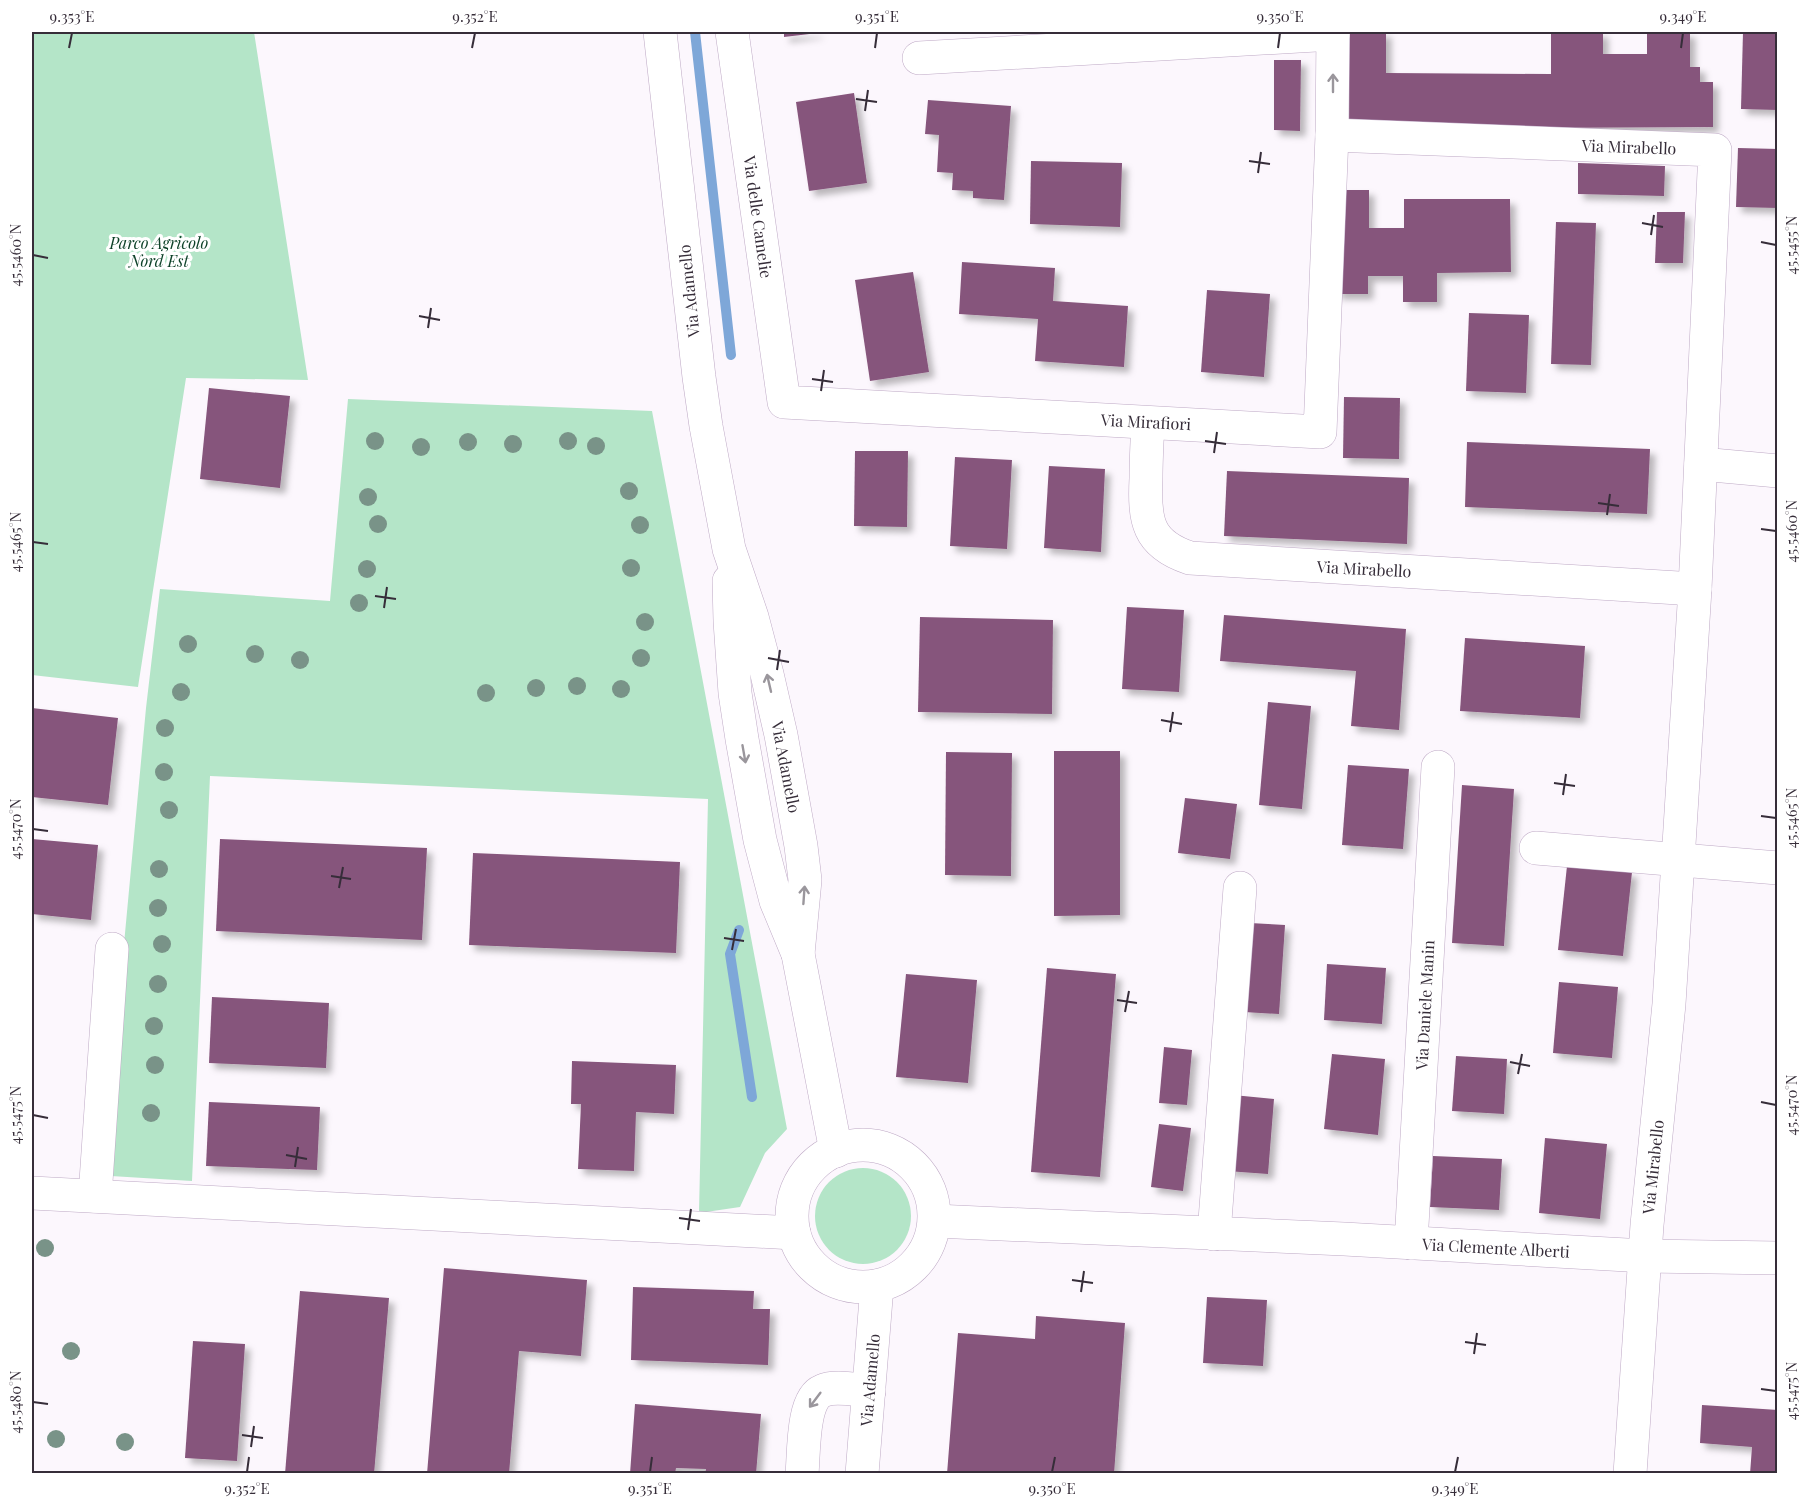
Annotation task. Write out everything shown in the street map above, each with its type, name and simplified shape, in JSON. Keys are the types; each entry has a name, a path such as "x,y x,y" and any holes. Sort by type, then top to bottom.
{"street":[{"name":"Via Adamello","path":"660,32 701,395 729,549 752,617 770,684 801,846 805,880 798,954 836,1151"},
{"name":"Via delle Camelie","path":"732,32 784,402"},
{"path":"919,58 1333,33 1332,135"},
{"name":"Via Mirafiori","path":"784,402 1320,432 1332,135"},
{"name":"Via Mirabello","path":"1332,135 1715,150 1695,589 1669,1005 1645,1256 1630,1473"},
{"name":"Via Mirabello","path":"1148,423 1144,499 1147,521 1154,535 1164,546 1190,558 1695,589"},
{"path":"1701,464 1778,471"},
{"name":"Via Daniele Manin","path":"1412,1243 1438,767"},
{"path":"1536,848 1778,868"},
{"path":"1214,1234 1240,888"},
{"path":"95,1196 111,949"},
{"path":"871,1145 885,1148 905,1158 915,1167 928,1185 934,1206 935,1221 930,1241 920,1260 898,1279 877,1286 849,1286 822,1274 807,1259 794,1233 793,1205 800,1184 812,1166 823,1157 849,1146 871,1145"},
{"path":"32,1193 794,1233"},
{"name":"Via Clemente Alberti","path":"935,1221 1645,1256 1778,1258"},
{"name":"Via Adamello","path":"862,1473 877,1286"},
{"path":"802,1473 807,1413 816,1395 823,1390 869,1391"}],"green space":[{"name":"Parco Agricolo Nord Est","path":"32,32 254,32 308,380 186,378 138,687 32,675"},
{"path":"348,399 652,411 787,1129 765,1153 740,1207 699,1213 708,799 210,776 192,1181 111,1176 124,944 146,708 160,589 330,601"},
{"path":"863,1168 881,1171 897,1182 908,1198 911,1216 908,1234 897,1250 881,1261 863,1264 845,1261 829,1250 818,1234 815,1216 818,1198 829,1182 845,1171"}],"building":[{"path":"784,32 818,32 818,33 784,37"},
{"path":"1342,32 1386,32 1386,73 1551,74 1551,32 1603,32 1603,54 1647,54 1647,32 1690,32 1690,67 1700,67 1700,82 1713,82 1713,127 1343,129"},
{"path":"1743,32 1778,32 1778,110 1741,109"},
{"path":"1274,60 1301,60 1300,131 1274,130"},
{"path":"854,93 867,183 809,191 796,102"},
{"path":"928,100 1011,106 1004,200 973,198 973,191 952,190 953,173 937,172 939,135 925,134"},
{"path":"1738,148 1778,149 1778,208 1736,207"},
{"path":"1031,161 1122,163 1120,227 1030,224"},
{"path":"1578,163 1665,166 1664,196 1578,194"},
{"path":"1336,190 1369,190 1369,228 1404,228 1404,199 1510,199 1511,272 1437,273 1437,302 1403,302 1403,276 1368,276 1368,294 1336,294"},
{"path":"1657,212 1685,212 1683,263 1655,263"},
{"path":"1556,222 1596,223 1591,365 1551,364"},
{"path":"962,262 1055,268 1053,301 1128,306 1124,367 1035,361 1038,319 959,314"},
{"path":"913,272 929,372 870,381 855,280"},
{"path":"1207,290 1270,294 1264,377 1201,372"},
{"path":"1469,313 1529,315 1526,393 1466,391"},
{"path":"209,388 290,396 280,488 200,479"},
{"path":"1344,397 1400,398 1399,459 1343,458"},
{"path":"1467,442 1650,449 1647,514 1465,507"},
{"path":"855,451 908,451 907,527 854,526"},
{"path":"955,457 1012,460 1007,549 950,546"},
{"path":"1049,466 1105,469 1101,552 1044,548"},
{"path":"1227,471 1409,478 1407,544 1224,536"},
{"path":"1127,607 1184,610 1179,692 1122,689"},
{"path":"1224,615 1406,629 1399,730 1351,726 1356,671 1220,661"},
{"path":"920,617 1053,620 1052,714 918,712"},
{"path":"1465,638 1585,646 1580,718 1460,711"},
{"path":"1268,702 1311,706 1302,809 1259,805"},
{"path":"32,708 118,718 108,805 32,797"},
{"path":"1054,751 1120,751 1120,915 1054,916"},
{"path":"946,752 1012,753 1011,876 945,875"},
{"path":"1348,765 1409,769 1403,849 1342,845"},
{"path":"1462,785 1514,789 1504,946 1452,943"},
{"path":"1185,798 1237,804 1230,859 1178,853"},
{"path":"32,839 98,845 91,920 32,914"},
{"path":"220,839 427,848 422,940 216,931"},
{"path":"473,853 680,862 676,953 469,945"},
{"path":"1567,866 1632,872 1623,956 1558,950"},
{"path":"1250,923 1285,925 1279,1014 1244,1012"},
{"path":"1327,964 1386,968 1382,1024 1324,1020"},
{"path":"1047,968 1116,974 1100,1177 1031,1172"},
{"path":"906,974 977,980 968,1083 896,1077"},
{"path":"1559,982 1618,987 1612,1058 1553,1053"},
{"path":"212,997 329,1003 326,1068 209,1063"},
{"path":"1164,1047 1192,1050 1187,1105 1159,1103"},
{"path":"1332,1054 1385,1059 1378,1135 1324,1129"},
{"path":"1456,1056 1507,1059 1504,1114 1452,1111"},
{"path":"572,1061 676,1065 674,1114 636,1112 634,1171 578,1169 581,1104 571,1104"},
{"path":"1233,1095 1274,1099 1268,1174 1227,1171"},
{"path":"209,1102 320,1107 317,1170 206,1166"},
{"path":"1159,1124 1191,1128 1183,1191 1151,1187"},
{"path":"1545,1138 1607,1144 1600,1219 1539,1213"},
{"path":"1433,1156 1502,1159 1499,1210 1430,1207"},
{"path":"444,1268 587,1280 581,1356 519,1351 509,1474 427,1474"},
{"path":"633,1287 754,1291 753,1309 770,1309 768,1365 631,1360"},
{"path":"300,1291 389,1298 374,1474 285,1474"},
{"path":"1207,1297 1267,1300 1263,1366 1203,1363"},
{"path":"1036,1316 1125,1323 1114,1474 947,1474 958,1333 1035,1339"},
{"path":"193,1341 245,1344 237,1461 185,1458"},
{"path":"635,1404 761,1414 756,1474 705,1474 706,1469 676,1468 675,1474 630,1474"},
{"path":"1702,1405 1778,1410 1778,1474 1750,1474 1752,1447 1700,1443"}],"waterway":[{"path":"695,32 731,355"},
{"path":"739,930 730,954 752,1097"}]}
